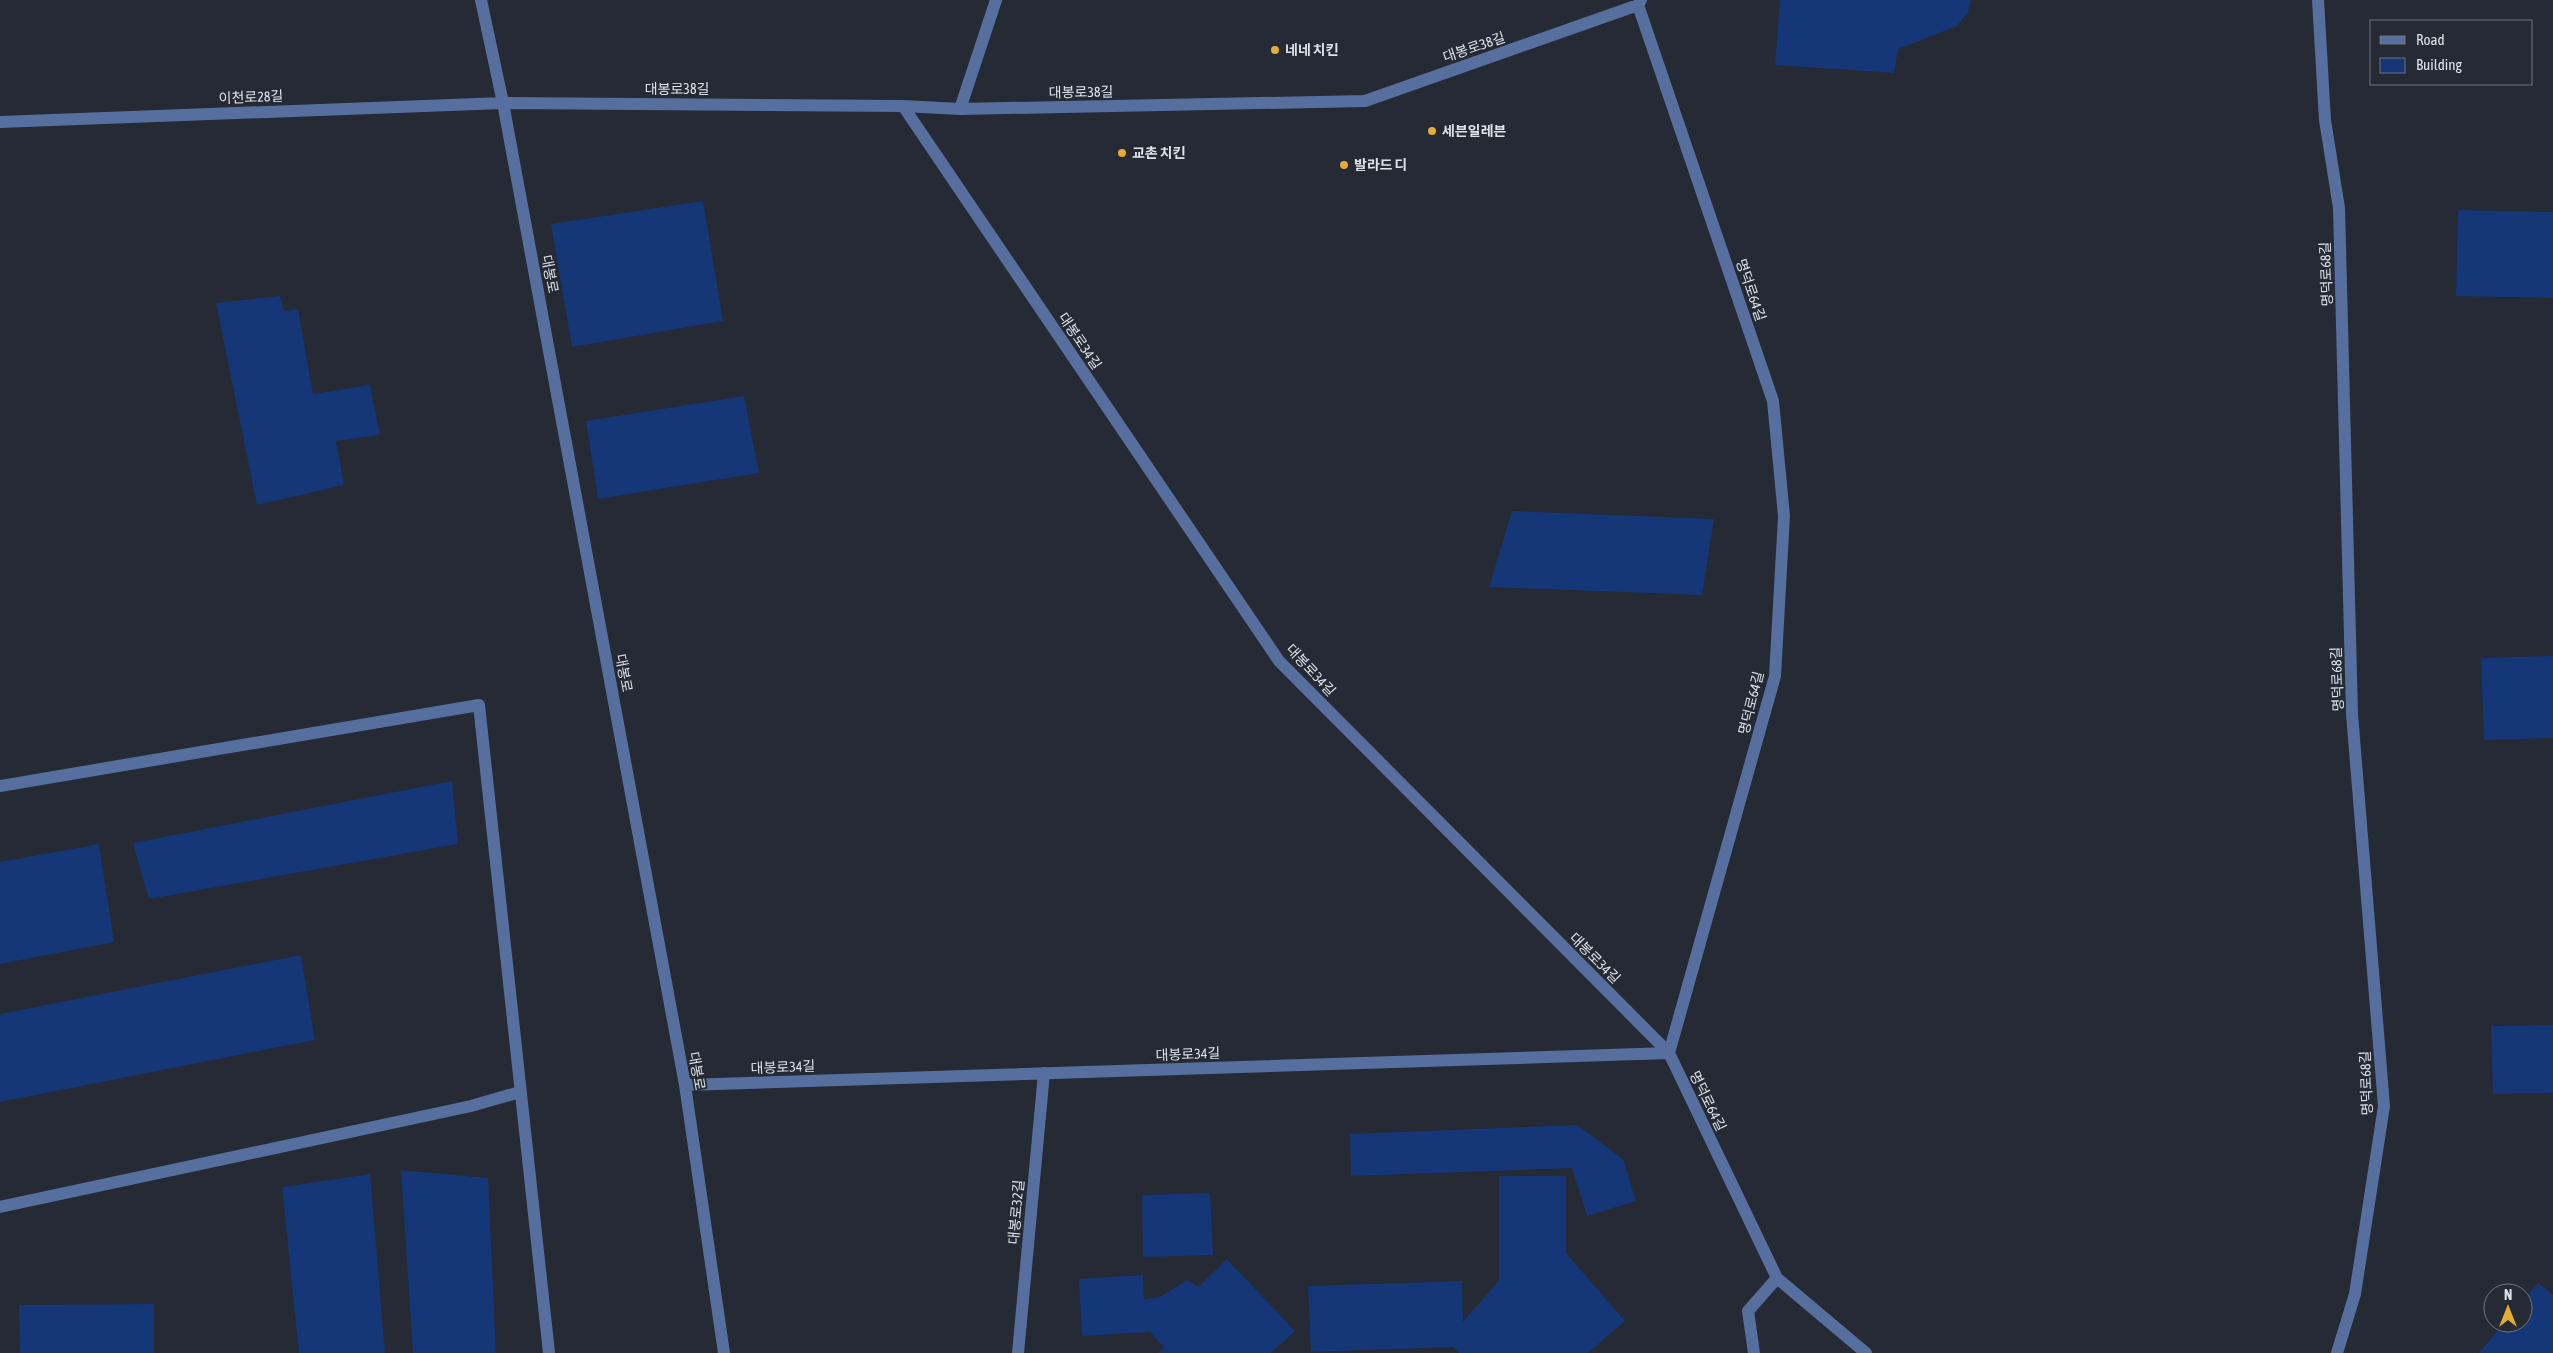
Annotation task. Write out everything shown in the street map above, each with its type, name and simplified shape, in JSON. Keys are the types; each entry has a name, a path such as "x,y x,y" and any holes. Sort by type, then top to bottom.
{"street":[{"name":"대봉로","path":"481,0 503,102 685,1085 724,1353"},
{"path":"960,109 996,0"},
{"name":"명덕로68길","path":"2318,0 2325,120 2339,208 2352,714 2384,1106 2355,1294 2336,1353"},
{"name":"대봉로38길","path":"503,102 903,106 960,109 1366,101 1639,3"},
{"name":"명덕로64길","path":"1639,3 1773,401 1784,516 1774,676 1668,1053 1777,1278 1866,1353"},
{"name":"이천로28길","path":"0,122 503,102"},
{"name":"대봉로34길","path":"903,106 1279,661 1668,1053"},
{"path":"0,786 479,705 549,1353"},
{"name":"대봉로34길","path":"685,1085 1668,1053"},
{"name":"대봉로32길","path":"1018,1353 1044,1074"},
{"path":"0,1207 471,1106 520,1092"},
{"path":"1754,1353 1748,1311 1777,1278"}],"building":[{"path":"1780,0 1971,0 1968,12 1957,26 1898,49 1894,73 1775,65"},
{"path":"703,201 723,321 572,347 551,224"},
{"path":"2458,210 2553,212 2553,298 2456,296"},
{"path":"280,296 284,311 298,309 313,394 370,385 380,435 336,441 344,485 257,505 216,303"},
{"path":"744,396 759,473 598,499 586,421"},
{"path":"1512,511 1714,519 1702,595 1489,587"},
{"path":"2553,656 2553,738 2484,740 2481,658"},
{"path":"452,781 458,844 149,899 133,843"},
{"path":"99,844 114,942 0,964 0,862"},
{"path":"301,955 315,1040 0,1102 0,1014"},
{"path":"2553,1025 2553,1093 2493,1094 2491,1026"},
{"path":"1577,1125 1623,1159 1636,1201 1587,1216 1572,1168 1351,1176 1350,1134"},
{"path":"401,1170 488,1178 496,1353 413,1353"},
{"path":"370,1174 385,1353 299,1353 282,1187"},
{"path":"1499,1176 1566,1176 1566,1253 1625,1321 1588,1353 1459,1353 1453,1347 1311,1352 1308,1286 1462,1281 1463,1322 1499,1280"},
{"path":"1210,1193 1213,1255 1143,1257 1142,1195"},
{"path":"1227,1259 1295,1331 1271,1353 1158,1353 1164,1347 1150,1332 1082,1336 1079,1279 1143,1275 1144,1299 1160,1297 1187,1280 1198,1287"},
{"path":"2538,1283 2553,1295 2553,1353 2479,1353 2496,1333 2533,1333 2533,1289"},
{"path":"154,1304 154,1353 20,1353 19,1305"}],"place":[{"name":"네네 치킨","path":"1275,50"},
{"name":"세븐일레븐","path":"1432,131"},
{"name":"교촌 치킨","path":"1122,153"},
{"name":"발라드 디","path":"1344,165"}]}
